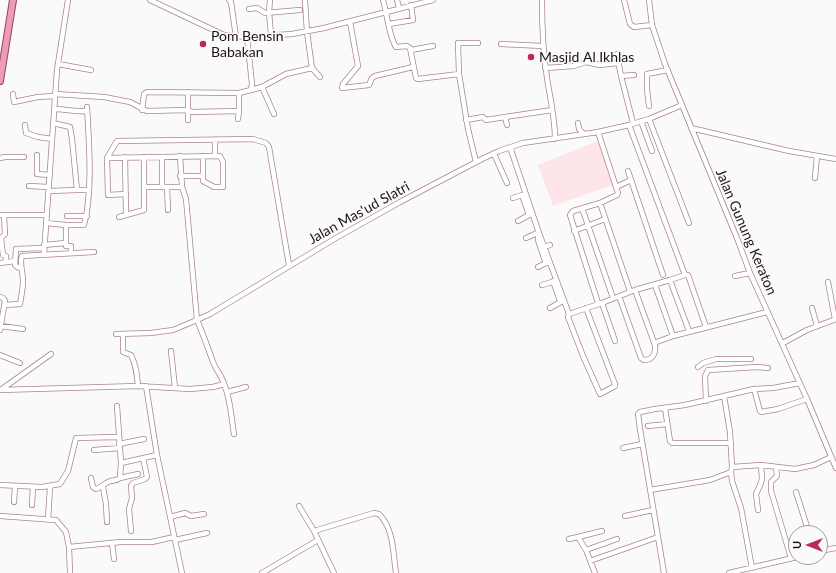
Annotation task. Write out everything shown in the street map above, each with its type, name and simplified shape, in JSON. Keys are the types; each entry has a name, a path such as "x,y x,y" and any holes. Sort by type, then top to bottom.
{"main road":[{"path":"0,81 13,0"}],"street":[{"path":"44,254 55,95 58,64 68,0"},
{"path":"150,0 160,2 224,35 236,37 307,32 433,0"},
{"path":"229,0 231,2 236,37"},
{"path":"270,0 269,12 271,35"},
{"path":"305,0 307,32 312,68 320,77"},
{"path":"383,0 395,46 408,46 411,50 416,78 459,74"},
{"path":"397,0 399,8"},
{"path":"542,0 545,68 555,123 556,139"},
{"path":"624,0 630,24 632,26 652,26"},
{"name":"Jalan Gunung Keraton","path":"649,0 652,26 691,128 750,273 808,399 836,468"},
{"path":"389,24 413,20 411,5"},
{"path":"250,10 257,8 262,12 300,10"},
{"path":"350,22 358,67 343,84 342,88 369,85 373,76 413,67"},
{"path":"248,37 252,84 251,90"},
{"path":"476,162 466,120 459,74 458,43 478,43"},
{"path":"501,44 543,46"},
{"path":"411,50 434,46"},
{"path":"617,54 631,124 685,275 688,275 706,327"},
{"path":"545,68 574,66 586,62 600,65 618,63"},
{"path":"58,64 91,70"},
{"path":"142,110 144,94 146,92 239,93 262,87 286,74 312,68"},
{"path":"649,106 647,74 668,70"},
{"path":"621,76 634,75"},
{"path":"262,87 274,114"},
{"path":"188,92 188,120"},
{"path":"238,119 239,93"},
{"path":"13,94 14,102 55,95 104,97 130,102 142,110 148,111 238,111"},
{"name":"Jalan Mas'ud Slatri","path":"116,334 151,333 173,330 210,314 289,265 400,202 476,162 510,147 523,143 598,132 631,124 650,119 682,105"},
{"path":"46,223 84,226 87,216 89,190 87,109 70,111 54,109"},
{"path":"466,120 483,117 486,120 552,110"},
{"path":"505,117 507,125"},
{"path":"650,119 689,223"},
{"path":"641,121 652,151"},
{"path":"53,123 70,127 77,190"},
{"path":"578,123 579,129 584,134"},
{"path":"25,125 26,133 52,139"},
{"path":"691,128 789,151 836,159"},
{"path":"598,132 618,191 617,195 600,203 573,211 570,215 574,231 615,341"},
{"path":"126,194 108,195 107,158 117,141 253,139 266,143 269,147 289,265"},
{"path":"215,140 215,156"},
{"path":"510,147 524,195 544,247 548,263"},
{"path":"494,154 507,183"},
{"path":"37,155 37,174 50,176"},
{"path":"0,158 5,156 24,157"},
{"path":"107,158 180,156 203,156 220,156 223,162 223,187 214,187 203,181 203,156"},
{"path":"180,156 180,176 182,189 186,199 197,320 208,346 213,363 222,378 227,392 234,434"},
{"path":"815,178 817,156"},
{"path":"119,217 144,210 144,157"},
{"path":"162,157 168,210"},
{"path":"126,158 126,215"},
{"path":"628,171 663,275"},
{"path":"180,176 202,176"},
{"path":"616,187 631,180"},
{"path":"29,186 49,189 89,190"},
{"path":"144,187 182,189"},
{"path":"513,198 524,195"},
{"path":"582,208 616,297 643,360 649,360 654,355 656,347 632,290 600,203"},
{"path":"6,262 6,257 3,256 1,238 5,234 2,215 47,215"},
{"path":"518,221 531,215"},
{"path":"67,216 87,216"},
{"path":"574,231 605,219"},
{"path":"66,225 66,243"},
{"path":"526,238 538,233"},
{"path":"538,233 562,301 569,314 568,317 583,356 600,394 615,386 615,384 586,308"},
{"path":"22,271 16,266 16,249 44,247 66,243"},
{"path":"66,243 66,246 71,246 71,253"},
{"path":"544,247 550,244"},
{"path":"4,305 20,304 22,256 94,252"},
{"path":"0,263 15,261"},
{"path":"538,267 548,263"},
{"path":"735,276 750,273"},
{"path":"569,314 632,290 655,285 685,275"},
{"path":"670,280 689,332"},
{"path":"542,285 555,281"},
{"path":"783,343 835,319 828,282"},
{"path":"655,285 673,336"},
{"path":"0,297 4,299 0,328 23,329"},
{"path":"550,308 562,301"},
{"path":"812,308 817,326"},
{"path":"654,343 673,336 767,312"},
{"path":"123,334 123,352 131,355 133,358 137,370 138,386"},
{"path":"171,351 175,388"},
{"path":"1,390 51,354"},
{"path":"0,355 20,363"},
{"path":"698,367 716,359 751,360"},
{"path":"706,401 705,376 708,370 707,362"},
{"path":"708,370 757,367 768,368"},
{"path":"664,573 638,414 640,412 655,409 706,401 754,389 773,388 800,383"},
{"path":"1,390 138,386 175,388 213,387 224,384"},
{"path":"146,386 157,455 182,573"},
{"path":"227,392 246,387"},
{"path":"754,389 761,412 778,409 808,399"},
{"path":"724,396 731,443 732,481 741,508 752,568"},
{"path":"116,406 121,462 120,478"},
{"path":"666,408 670,442 731,443"},
{"path":"648,426 667,424"},
{"path":"0,485 50,487 60,484 68,471 76,438 118,437"},
{"path":"94,450 119,446 144,439"},
{"path":"623,448 642,444"},
{"path":"121,462 157,455"},
{"path":"732,466 761,465 795,469 814,465 831,457"},
{"path":"131,531 129,509 132,495 131,486 133,483 147,477 143,458"},
{"path":"758,510 756,494 762,478 761,465"},
{"path":"776,466 777,476 771,482 771,491 788,548"},
{"path":"650,490 710,480 731,472"},
{"path":"91,478 94,489 103,487 109,481 138,474"},
{"path":"14,502 15,486"},
{"path":"32,505 33,487"},
{"path":"48,520 50,487"},
{"path":"103,487 107,522"},
{"path":"796,492 806,525"},
{"path":"299,506 314,532 334,573"},
{"path":"625,516 653,510"},
{"path":"314,532 374,513 379,514 387,523 392,544 396,573"},
{"path":"170,517 186,514 191,516 204,514"},
{"path":"0,516 56,520 66,532 69,547 70,573"},
{"path":"569,539 602,530"},
{"path":"69,547 112,543 152,542 207,533"},
{"path":"578,537 586,550 595,573"},
{"path":"590,561 658,537"},
{"path":"265,572 318,540"},
{"path":"586,550 617,540"},
{"path":"112,543 114,559"},
{"path":"729,573 788,559"}],"shaded area":[{"path":"598,141 613,185 553,206 538,165"}],"place":[{"name":"Pom Bensin Babakan","path":"203,44"},
{"name":"Masjid Al Ikhlas","path":"531,57"}]}
